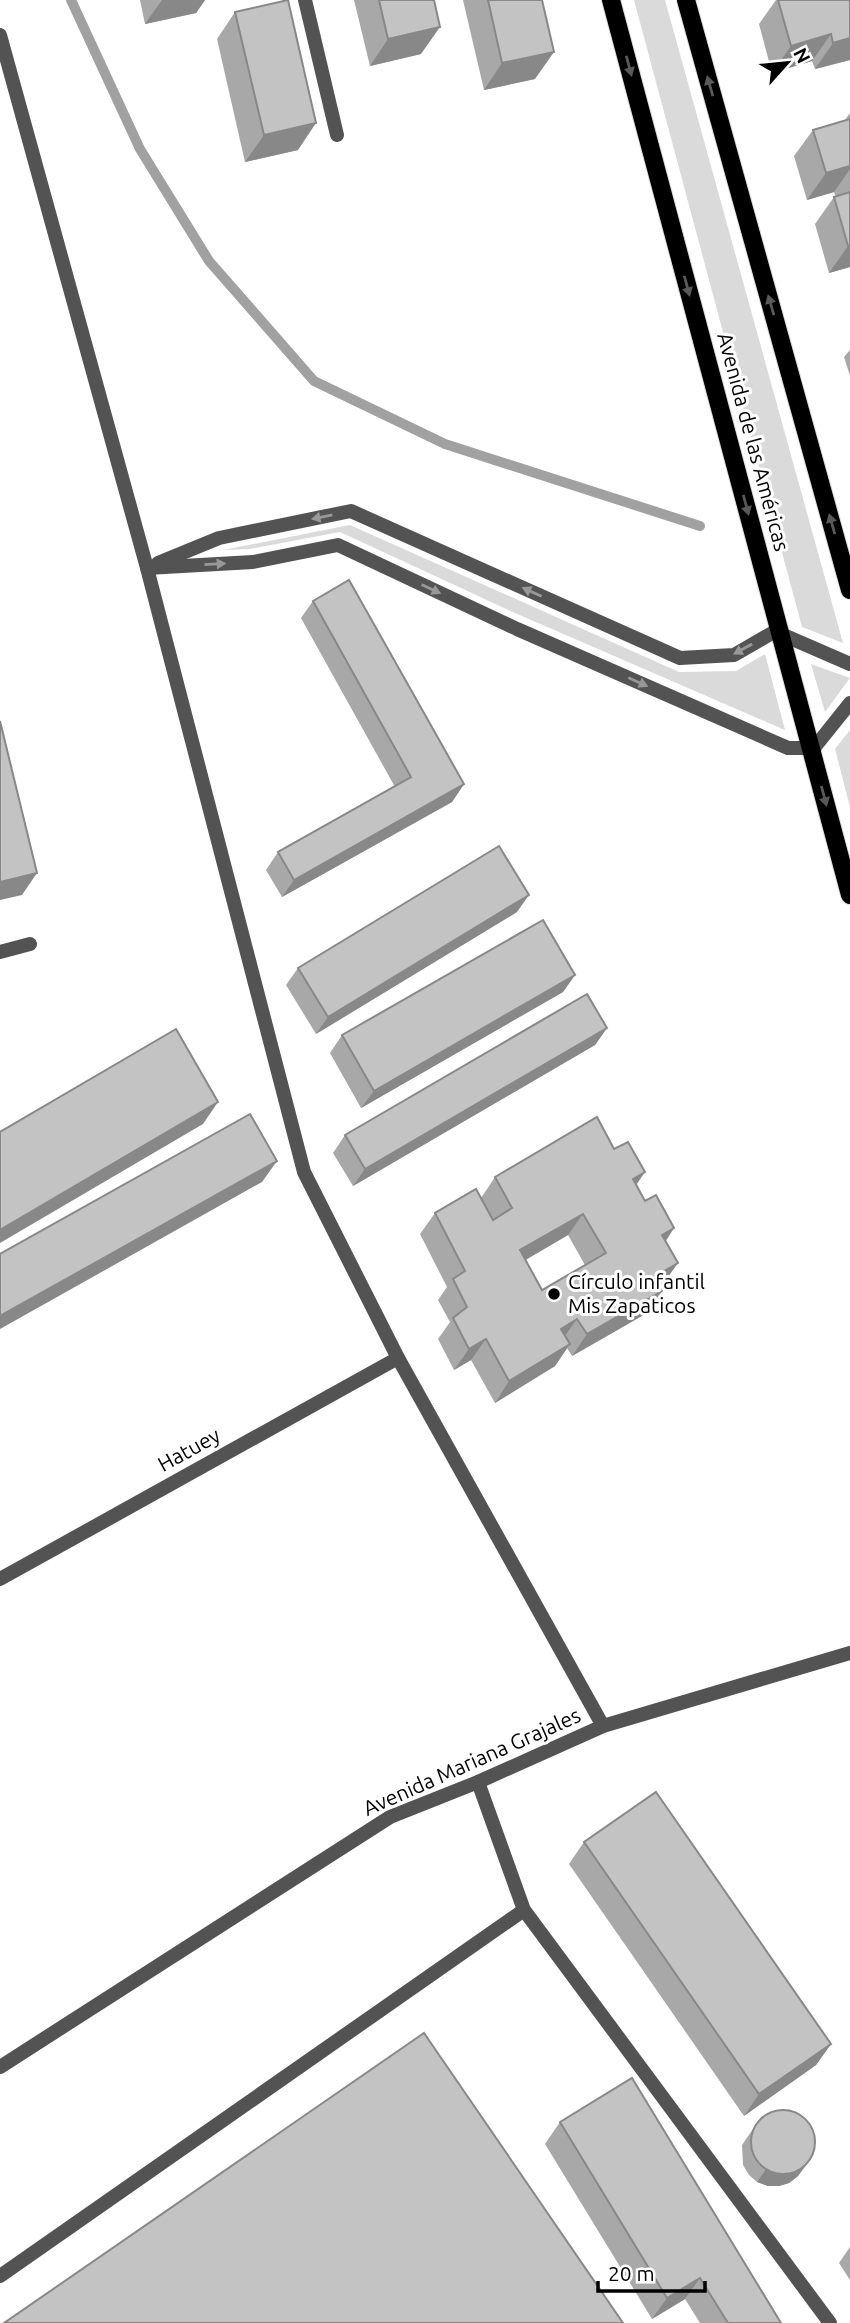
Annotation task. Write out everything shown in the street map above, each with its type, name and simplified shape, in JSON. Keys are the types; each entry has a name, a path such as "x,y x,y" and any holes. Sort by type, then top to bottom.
{"main road":[{"name":"Avenida de las Américas","path":"611,0 850,895"},
{"path":"686,0 850,590"}],"street":[{"path":"305,0 337,135"},
{"path":"0,35 147,568 304,1172 398,1358 603,1726"},
{"path":"147,568 219,538 351,512 680,659 734,655 772,633 781,634 850,664"},
{"path":"147,568 253,562 338,545 517,629 788,748 814,748 850,703"},
{"path":"0,951 30,944"},
{"name":"Hatuey","path":"0,1579 398,1358"},
{"name":"Avenida Mariana Grajales","path":"0,2067 390,1817 478,1783 603,1726 850,1653"},
{"path":"478,1783 524,1910 830,2323"},
{"path":"0,2276 524,1910"}],"shaded area":[{"path":"634,0 665,0 843,643 802,627"},
{"path":"350,525 679,672 736,671 765,654 785,730 515,613 340,532 250,549 223,550"},
{"path":"811,664 850,678 825,712"},
{"path":"850,730 850,807 835,749"}],"building":[{"path":"288,0 316,123 264,135 235,12"},
{"path":"379,0 434,0 440,27 388,39"},
{"path":"488,0 542,0 554,52 502,63"},
{"path":"778,0 850,0 850,38 833,43 831,34 791,46"},
{"path":"850,119 850,166 826,173 813,130"},
{"path":"850,192 850,246 848,246 834,197"},
{"path":"349,580 464,784 294,880 278,852 411,777 313,601"},
{"path":"0,721 37,873 0,882"},
{"path":"499,846 529,895 328,1017 298,968"},
{"path":"543,920 575,975 374,1091 342,1035"},
{"path":"587,994 607,1028 365,1169 345,1135"},
{"path":"176,1029 218,1102 0,1230 0,1132"},
{"path":"250,1114 277,1161 0,1316 0,1254"},
{"path":"597,1117 614,1149 628,1142 645,1172 633,1179 645,1201 656,1195 674,1228 662,1235 678,1263 654,1277 662,1291 587,1334 577,1319 561,1329 570,1344 509,1381 486,1339 469,1349 453,1318 467,1307 453,1279 465,1271 435,1213 476,1189 493,1220 512,1208 495,1177","holes":["583,1214 606,1253 542,1290 520,1250"]},
{"path":"656,1792 831,2044 759,2094 584,1842"},
{"path":"424,2033 623,2323 4,2323"},
{"path":"632,2078 781,2323 728,2323 700,2278 667,2298 560,2122"},
{"path":"783,2110 795,2112 806,2119 813,2130 813,2154 806,2165 795,2172 783,2174 771,2172 760,2165 753,2154 751,2142 753,2130 760,2119 771,2112"}],"waterway":[{"path":"71,0 140,149 209,261 314,381 445,444 700,526"}],"place":[{"name":"Círculo infantil Mis Zapaticos","path":"554,1294"}]}
